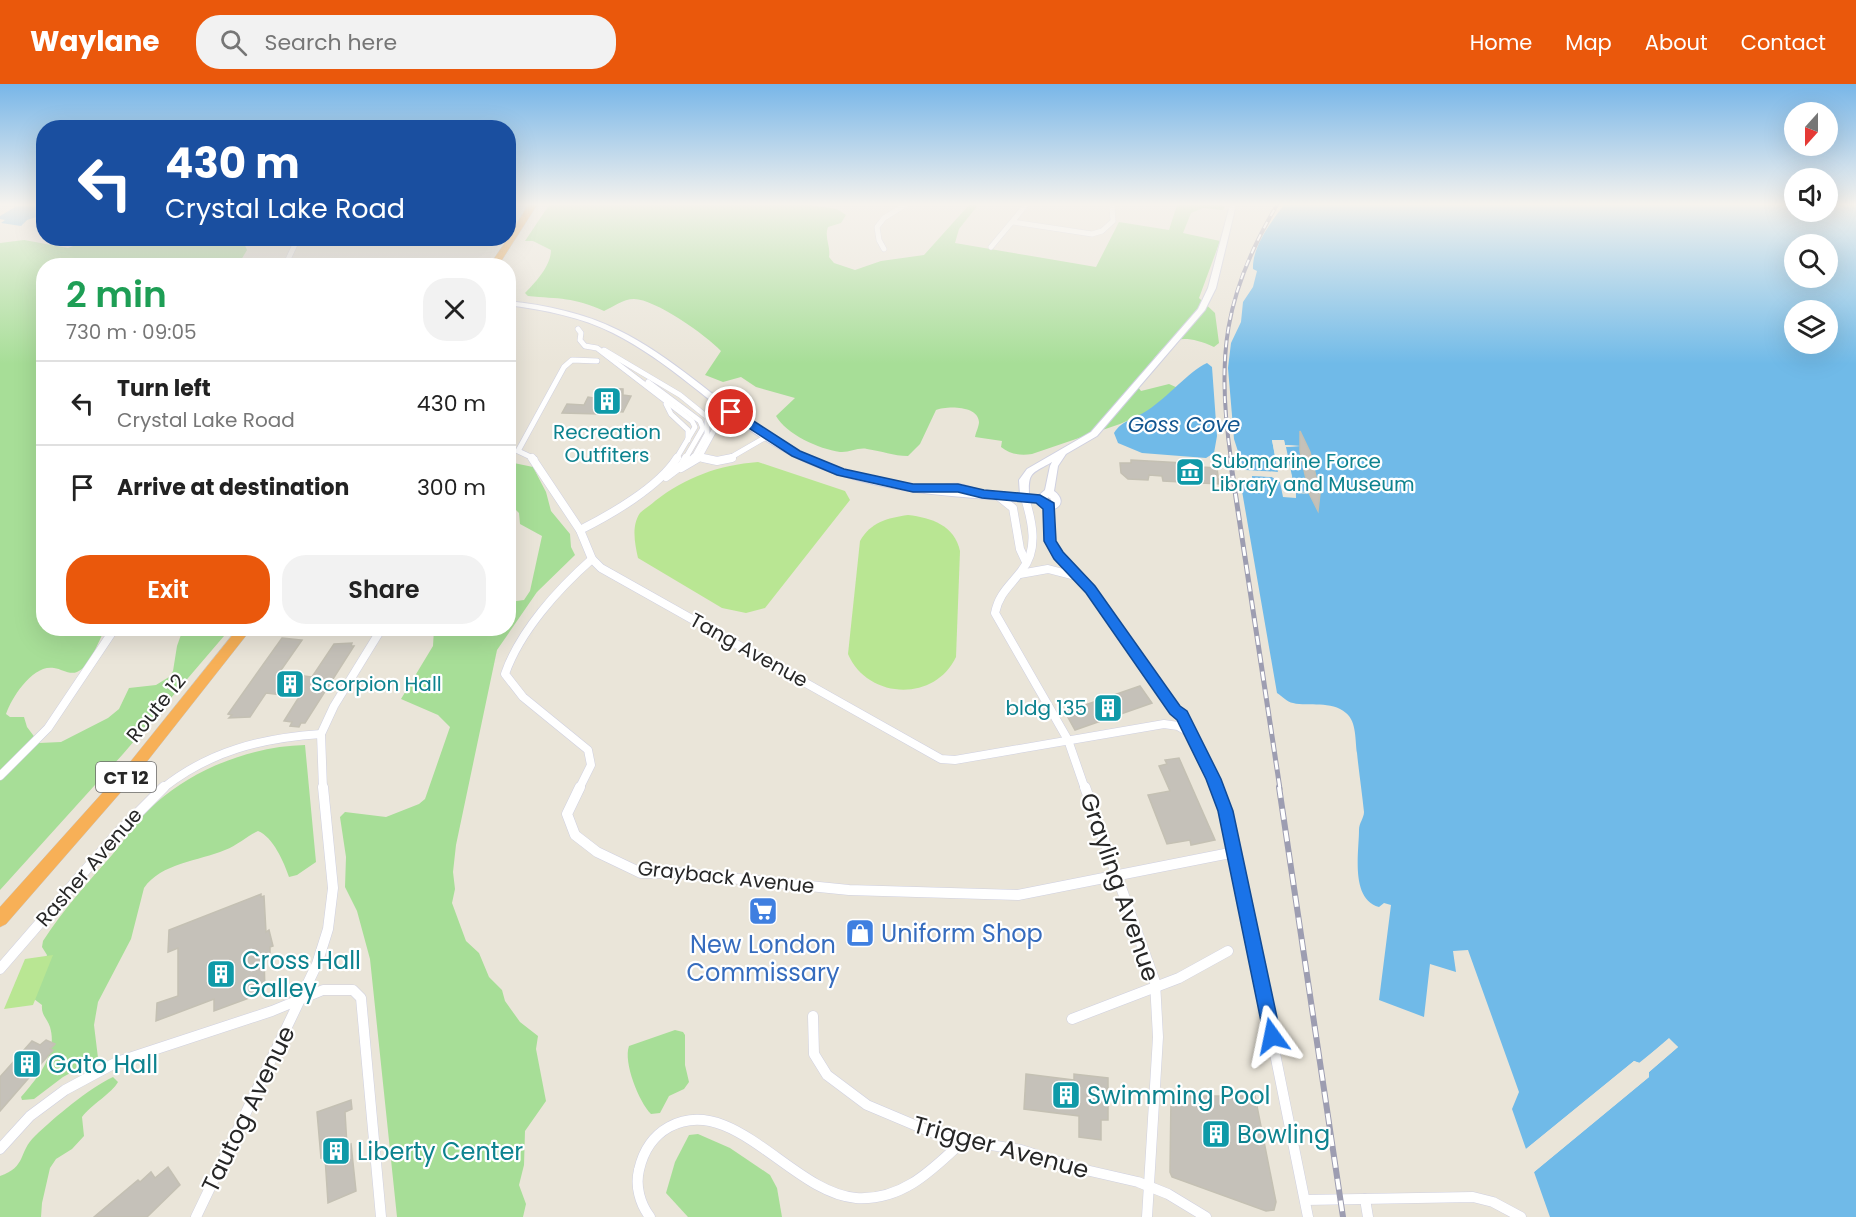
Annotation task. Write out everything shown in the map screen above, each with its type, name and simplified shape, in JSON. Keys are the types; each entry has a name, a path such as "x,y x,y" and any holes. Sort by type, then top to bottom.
{"highway":[{"name":"Route 12","path":"0,919 130,772 240,636"}],"street":[{"path":"1025,498 1024,480 1030,471 1094,434 1201,310 1212,288 1220,258"},
{"path":"516,304 564,312 619,333 766,437 796,454 841,472 891,484 933,490 942,494 1045,497"},
{"path":"578,329 581,343 613,353 700,410 717,425 700,456 636,493"},
{"path":"580,530 606,517 669,470 695,430 694,424 597,348"},
{"path":"597,348 657,387 702,425 702,432 682,465 674,472"},
{"path":"519,451 564,367 572,360 597,361"},
{"path":"687,465 709,430 710,424 700,410"},
{"path":"700,456 706,460 724,461 766,437"},
{"path":"516,450 535,459 580,530 592,559"},
{"path":"1062,452 1054,466 1042,504 1049,506 1050,541 1058,556 1081,580 1175,710 1182,716 1214,779 1226,811 1308,1217"},
{"path":"998,496 1013,508 1020,549 1026,562"},
{"name":"Grayling Avenue","path":"1025,498 1033,543 1019,574 1007,584 998,597 995,613 1068,740 1155,987 1158,1037 1147,1217"},
{"name":"Tang Avenue","path":"592,559 601,568 941,759 955,760 1164,724 1178,726 1190,733"},
{"name":"Grayback Avenue","path":"592,559 559,588 510,660 505,674 523,697 588,750 591,765 589,774 567,814 575,835 597,852 641,873 679,873 849,890 1018,895 1235,852"},
{"path":"1019,574 1039,568 1054,569 1081,580"},
{"path":"0,776 48,728 110,636"},
{"name":"Tautog Avenue","path":"196,1217 302,998 317,964 328,929 333,888 321,763 321,734 334,706 377,636"},
{"path":"1164,724 1173,718 1175,710"},
{"name":"Rasher Avenue","path":"0,969 141,806 173,780 209,758 244,744 290,736 321,734"},
{"path":"1072,1019 1194,971 1228,951"},
{"path":"0,1149 30,1116 90,1075 117,1062 323,990 353,990 361,998 381,1217"},
{"name":"Trigger Avenue","path":"813,1016 814,1054 827,1075 867,1105 925,1130 964,1140 1021,1149 1149,1186 1168,1194 1206,1217"},
{"path":"650,1217 644,1210 636,1179 643,1154 654,1138 678,1119 697,1118 712,1121 738,1133 822,1188 838,1196 852,1198 870,1197 915,1184 964,1140"},
{"path":"1305,1200 1473,1197 1493,1202 1521,1217"},
{"path":"1365,1199 1368,1217"}],"green space":[{"path":"0,258 242,258 36,258 36,636 102,636 86,665 77,672 46,668 31,676 18,691 6,714 10,717 24,717 27,727 39,743 61,742 108,718 119,709 129,688 156,685 169,677 173,671 181,636 224,636 123,754 0,890"},
{"path":"549,258 830,258 834,263 855,270 881,261 903,258 1042,258 1096,267 1101,258 1214,258 1199,298 1215,313 1219,343 1214,347 1186,339 1176,340 1167,345 1135,383 1141,391 1169,384 1178,388 1147,412 1120,424 1032,454 1012,453 1001,447 1002,441 975,437 979,424 977,416 961,408 936,410 920,444 908,456 864,449 843,452 813,444 795,435 781,423 776,416 795,398 756,387 741,377 723,382 705,375 721,351 704,336 667,311 634,299 604,311 575,301 528,296 525,293 538,279"},
{"path":"758,462 845,491 850,500 765,608 746,613 722,608 638,558 635,524 643,510 691,479 716,469"},
{"path":"516,463 533,467 546,492 551,511 570,534 571,547 575,555 537,592 516,622 516,601 524,600 530,591 542,536 520,524 519,513 516,510"},
{"path":"908,515 941,524 957,542 960,551 956,657 946,672 933,682 917,688 901,690 885,687 870,680 857,669 848,654 860,541 874,525"},
{"path":"434,636 507,636 497,650 456,845 453,872 455,889 452,903 466,941 479,953 489,977 502,990 505,1001 520,1022 538,1036 536,1049 546,1101 525,1131 524,1165 519,1185 526,1204 523,1217 397,1217 370,959 357,911 345,887 346,857 340,817 345,812 386,817 419,804 425,799 450,727 438,715 401,699 433,646"},
{"path":"305,745 316,862 297,875 289,877 273,844 258,831 230,848 170,868 151,880 144,888 131,939 98,1002 94,1025 98,1058 63,1077 34,1099 22,1100 21,1097 49,1056 52,1037 50,1027 43,1014 42,1005 34,999 47,955 42,947 43,941 67,907 144,814 172,790 207,769 226,761 265,750"},
{"path":"53,955 33,1005 4,1009 25,959"},
{"path":"675,1030 685,1035 685,1065 689,1082 684,1089 669,1096 660,1113 651,1114 633,1081 628,1062 629,1046"},
{"path":"113,1077 118,1082 115,1086 82,1117 84,1136 72,1149 56,1159 50,1168 41,1217 0,1217 0,1176 18,1164 30,1142 52,1120 83,1095"},
{"path":"698,1134 730,1148 770,1175 777,1188 782,1217 688,1217 666,1193 675,1162 689,1135"}],"water":[{"path":"1255,258 1784,258 1784,288 1838,288 1838,258 1856,258 1856,1217 1550,1217 1534,1172 1649,1077 1649,1072 1678,1047 1669,1039 1639,1063 1634,1061 1526,1149 1512,1109 1519,1092 1468,950 1453,951 1456,972 1430,964 1424,1017 1379,1000 1391,905 1384,903 1379,907 1370,902 1360,885 1359,830 1364,812 1354,726 1350,717 1340,709 1327,705 1293,703 1277,693 1242,491 1244,480 1252,481 1251,475 1272,477 1280,482 1284,497 1296,497 1295,493 1309,492 1295,491 1285,447 1300,446 1285,445 1284,440 1272,440 1278,472 1244,470 1234,439 1228,368 1231,343 1241,322 1243,302 1253,287 1257,271 1253,269"},
{"name":"Goss Cove","path":"1207,363 1212,367 1217,436 1214,453 1206,458 1142,453 1118,443 1114,433 1121,425 1155,405"}],"pier":[{"path":"1272,440 1284,440 1285,445 1300,446 1286,447 1295,491 1309,494 1296,493 1296,498 1283,497 1280,482 1272,477 1252,476 1252,481 1243,480 1243,477 1249,477 1249,474 1241,470 1278,472","holes":["1276,443 1282,443 1292,495 1286,494 1283,481 1275,475 1281,472"]},
{"path":"1669,1038 1678,1047 1649,1072 1649,1077 1534,1172 1533,1169 1646,1076 1646,1070 1674,1047 1669,1042 1641,1065 1634,1065 1527,1152 1526,1149 1634,1061 1640,1063"}],"building":[{"name":"Recreation Outfiters","path":"599,389 623,389 623,395 631,396 623,412 602,410 600,414 562,413 567,404 584,405 588,397 594,398"},
{"path":"1300,431 1310,452 1320,493 1318,511 1309,493 1300,451"},
{"name":"Submarine Force Library and Museum","path":"1131,460 1202,464 1202,467 1217,468 1219,484 1163,481 1162,476 1149,475 1148,480 1128,479 1121,473 1120,463 1131,463"},
{"name":"Scorpion Hall","path":"282,638 302,640 279,673 312,677 334,644 352,643 351,646 354,646 305,723 301,723 299,727 290,726 292,722 284,721 299,697 266,693 250,717 229,718 232,715 228,714"},
{"name":"bldg 135","path":"1140,686 1152,703 1075,730 1065,712"},
{"path":"1179,758 1215,840 1191,845 1190,840 1167,844 1148,795 1170,791 1159,766 1167,764 1165,760"},
{"name":"Cross Hall Galley","path":"261,894 261,897 264,896 266,932 269,930 273,946 270,947 270,954 264,956 265,992 214,1011 214,999 156,1021 157,1003 178,996 178,948 168,952 169,930"},
{"name":"Gato Hall","path":"46,1040 55,1044 50,1049 53,1050 0,1111 0,1077 32,1041 40,1045"},
{"name":"Swimming Pool","path":"1026,1074 1074,1080 1074,1074 1108,1078 1108,1120 1101,1120 1101,1140 1079,1137 1079,1116 1024,1109"},
{"name":"Bowling","path":"1171,1096 1255,1096 1276,1202 1274,1210 1266,1211 1172,1177 1170,1172"},
{"name":"Liberty Center","path":"351,1100 352,1109 345,1112 347,1146 351,1144 356,1191 328,1203 325,1157 321,1158 317,1112"},
{"path":"168,1167 180,1185 147,1217 94,1217 138,1180 140,1182 151,1172 155,1178"}],"railway":[{"path":"1231,459 1226,423 1225,358 1228,328 1235,298 1250,258"},
{"path":"1230,458 1280,789"},
{"path":"1279,787 1343,1217"}],"place":[{"name":"Recreation Outfiters","path":"607,401"},
{"name":"Submarine Force Library and Museum","path":"1190,472"},
{"name":"Scorpion Hall","path":"290,684"},
{"name":"bldg 135","path":"1108,708"},
{"name":"New London Commissary","path":"763,911"},
{"name":"Uniform Shop","path":"860,933"},
{"name":"Cross Hall Galley","path":"221,974"},
{"name":"Gato Hall","path":"27,1064"},
{"name":"Swimming Pool","path":"1066,1095"},
{"name":"Bowling","path":"1216,1134"},
{"name":"Liberty Center","path":"336,1151"}],"route":[{"path":"731,412 766,437 796,454 841,472 913,488 972,489 982,494 1040,499 1042,504 1049,506 1050,541 1058,556 1091,590 1175,710 1189,726 1190,733 1214,779 1226,811 1272,1036"}]}
